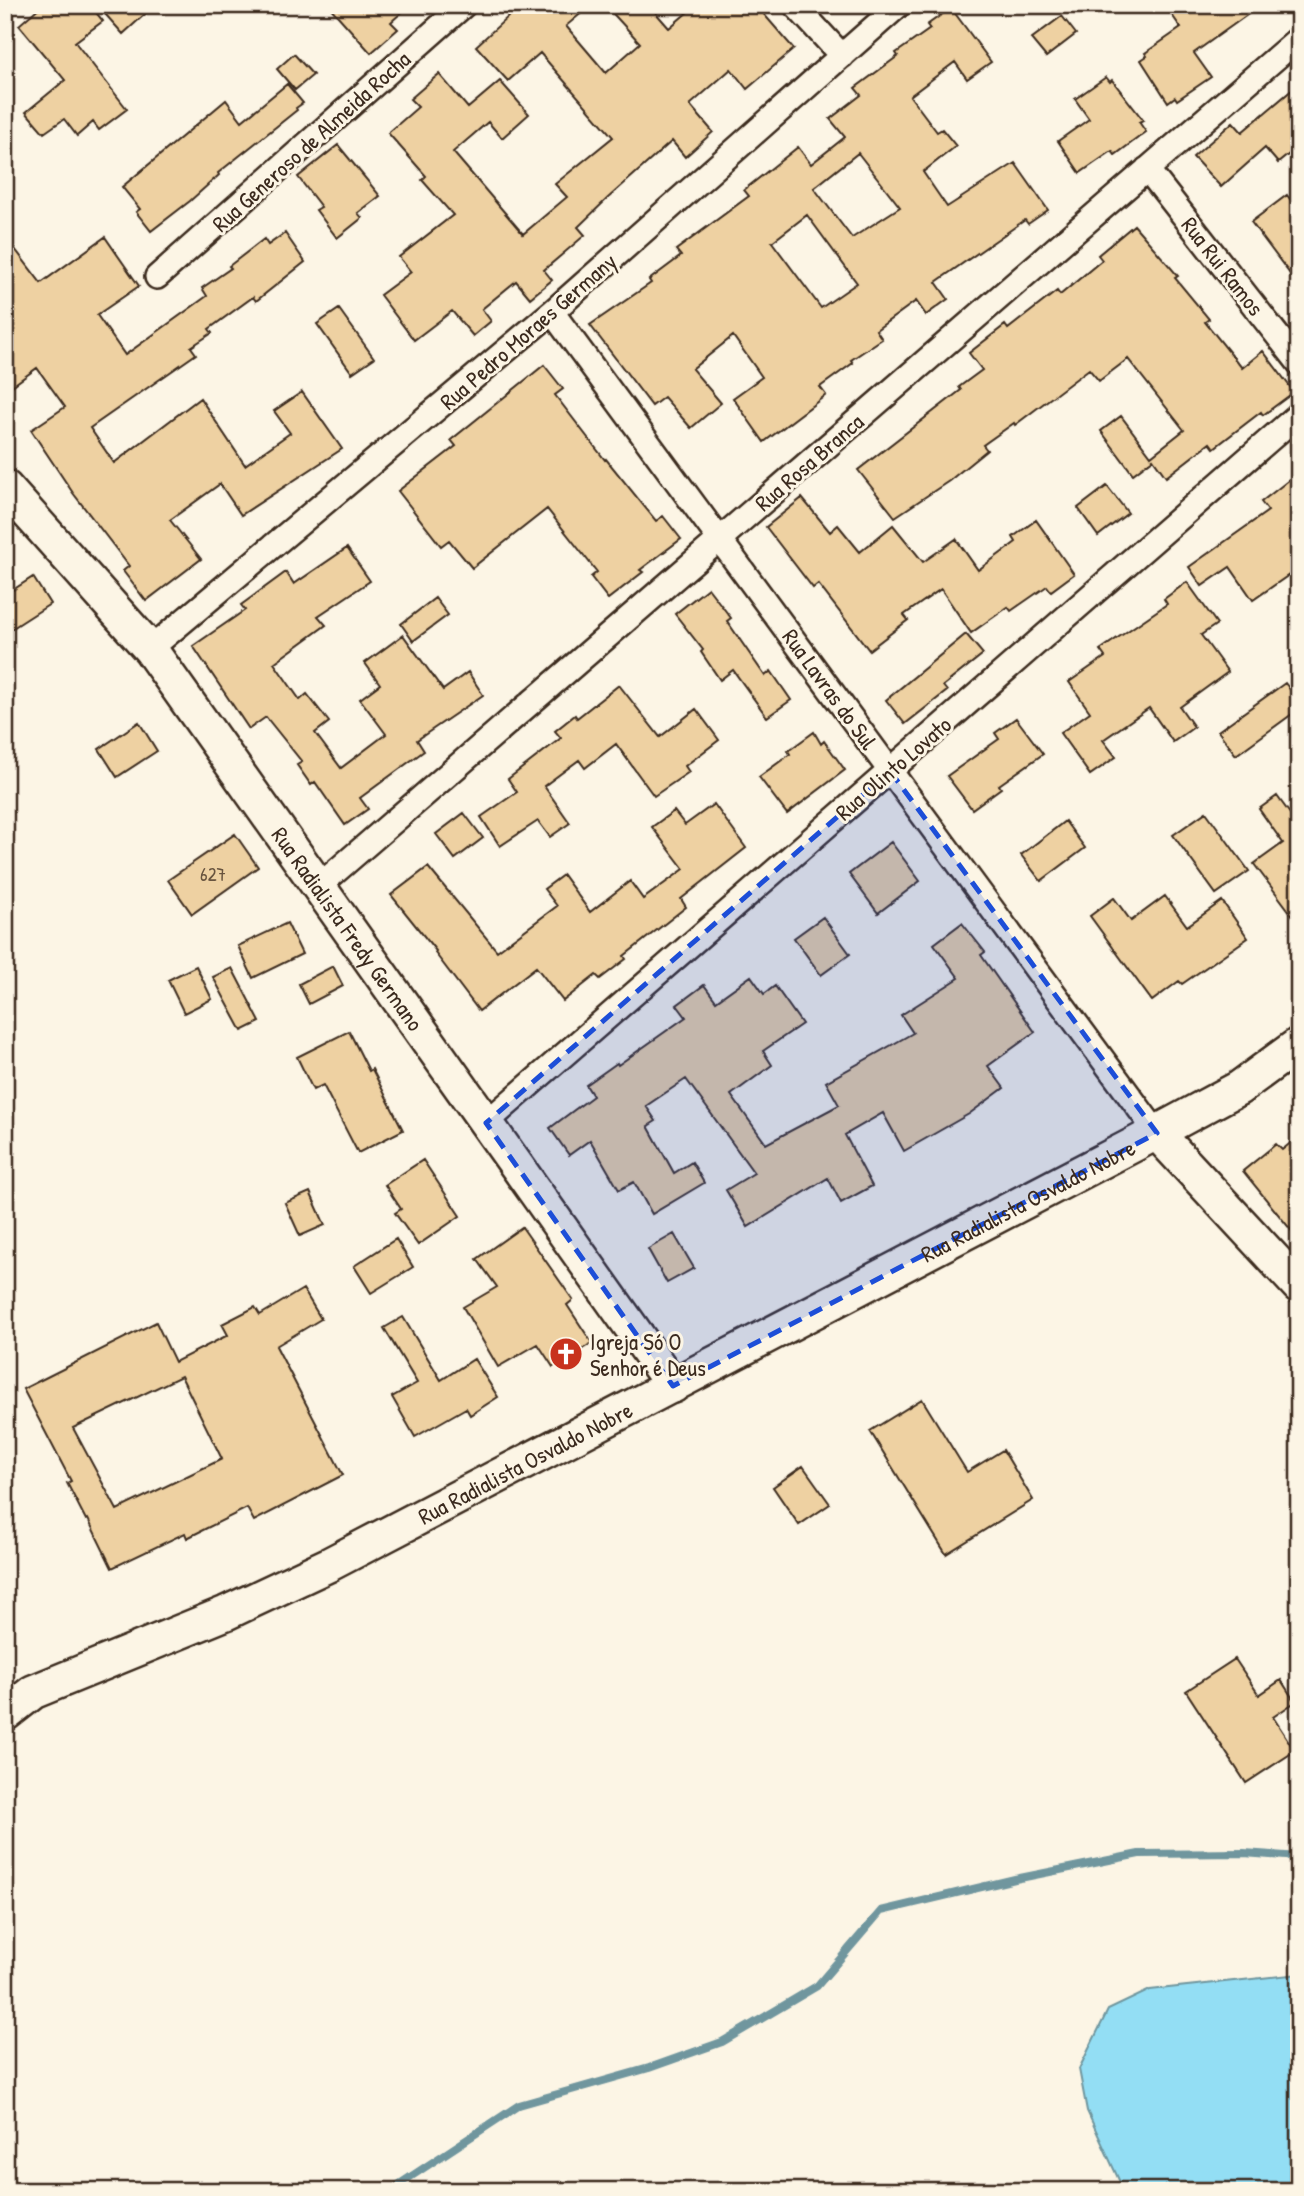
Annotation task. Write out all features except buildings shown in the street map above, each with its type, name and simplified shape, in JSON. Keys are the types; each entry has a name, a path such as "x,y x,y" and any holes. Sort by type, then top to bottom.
{"street":[{"name":"Rua Generoso de Almeida Rocha","path":"157,277 464,5"},
{"path":"795,5 842,56"},
{"name":"Rua Pedro Moraes Germany","path":"150,649 552,312 900,5"},
{"name":"Rua Rosa Branca","path":"319,886 1299,38"},
{"name":"Rua Rui Ramos","path":"1147,169 1299,362"},
{"name":"Rua Lavras do Sul","path":"552,312 1157,1133"},
{"name":"Rua Olinto Lovato","path":"486,1123 1299,414"},
{"name":"Rua Radialista Fredy Germano","path":"5,487 150,649 673,1386"},
{"name":"Rua Radialista Osvaldo Nobre","path":"5,1714 19,1694 226,1613 328,1565 1157,1133 1239,1088 1299,1044"},
{"path":"1157,1133 1299,1286"}],"highlighted area":[{"path":"890,771 1157,1133 673,1386 486,1123"}],"water":[{"path":"1299,1974 1299,2191 1124,2191 1087,2111 1079,2069 1108,2010 1150,1990"}],"waterway":[{"path":"389,2191 519,2105 649,2068 722,2042 817,1986 881,1911 1015,1879 1139,1854 1244,1853 1299,1857"}],"place":[{"name":"Igreja Só O Senhor é Deus","path":"566,1354"}]}
